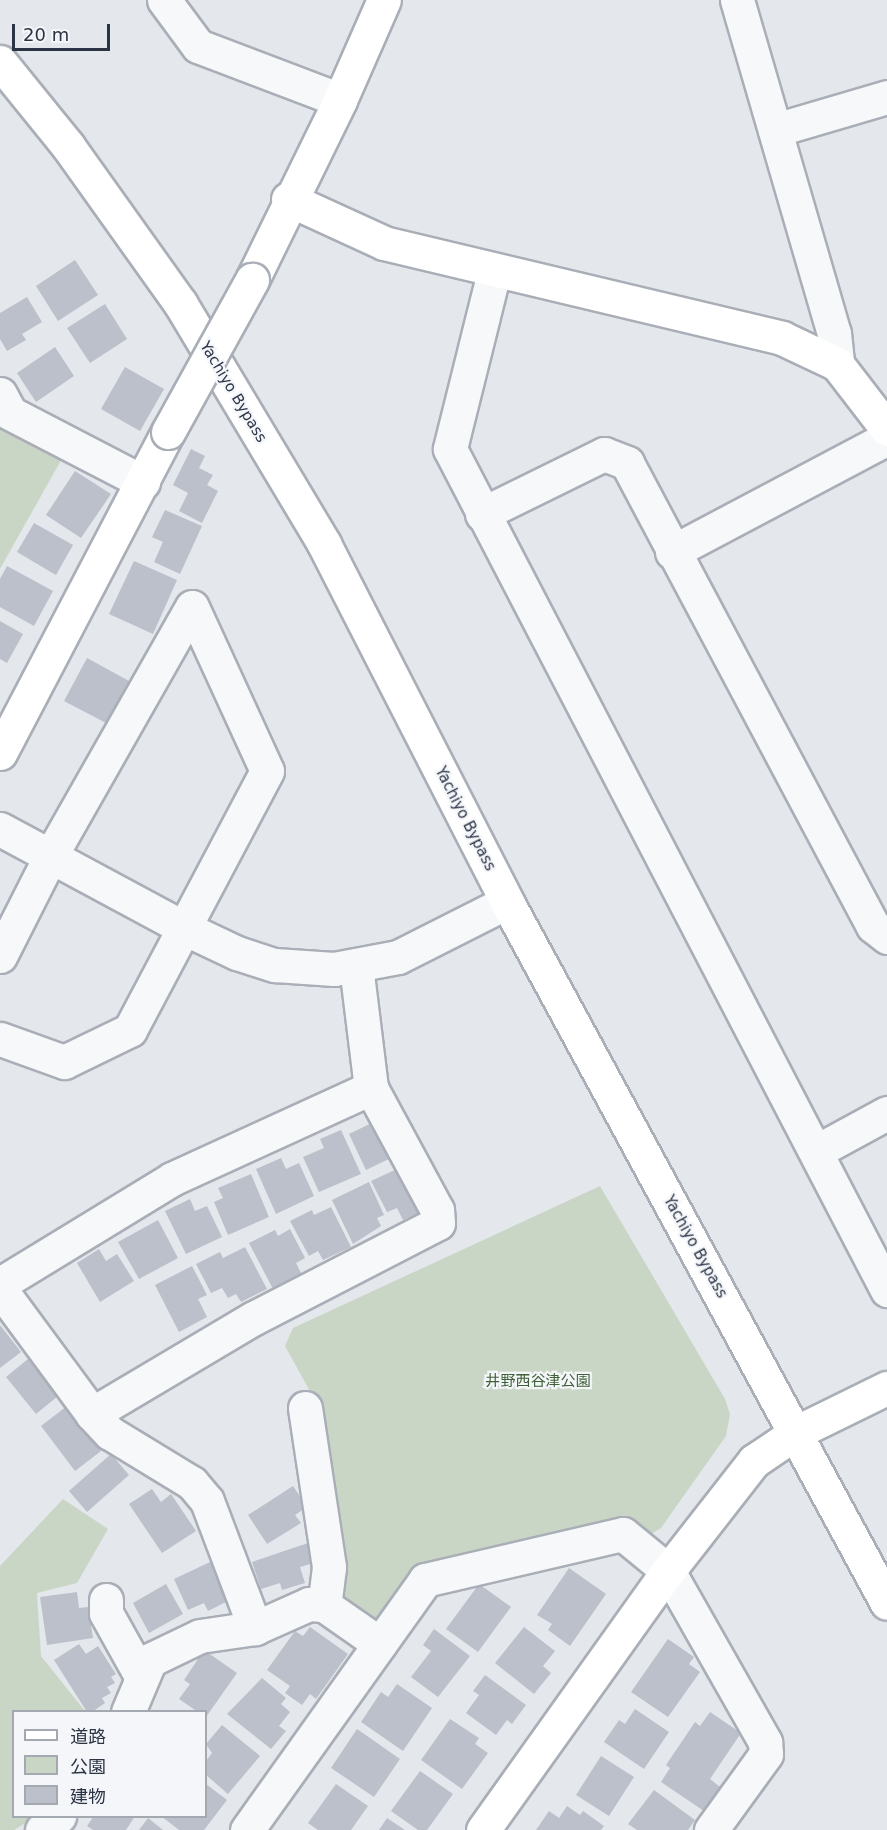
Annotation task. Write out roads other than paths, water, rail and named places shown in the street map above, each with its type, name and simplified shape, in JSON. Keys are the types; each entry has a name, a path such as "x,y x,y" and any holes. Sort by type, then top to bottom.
{"main road":[{"path":"0,753 168,432 252,280 288,199 340,100 384,0"},
{"name":"Yachiyo Bypass","path":"0,62 68,146 180,303 324,544 507,902 797,1432 887,1603"},
{"path":"288,199 384,243 494,272 782,338 837,364 887,429"},
{"path":"483,1830 669,1571 754,1461 797,1432 887,1388"}],"street":[{"path":"164,0 198,46 340,100"},
{"path":"737,0 834,333 837,364"},
{"path":"775,130 887,97"},
{"path":"494,272 450,449 817,1151 887,1290"},
{"path":"0,394 10,413 143,482"},
{"path":"672,552 887,438"},
{"path":"482,514 604,454 617,456 627,463 672,552 873,926 887,937"},
{"path":"0,956 51,855 192,607 267,771 130,1030 64,1062 0,1039"},
{"path":"0,829 184,928 237,953 275,965 311,970 356,966 423,947 507,902"},
{"path":"92,1414 254,1318 438,1223 437,1210 371,1088 356,966"},
{"path":"0,1284 172,1179 371,1088"},
{"path":"817,1151 887,1113"},
{"path":"0,1289 92,1414 110,1433 192,1483 207,1501 255,1628"},
{"path":"305,1408 329,1567 324,1605"},
{"path":"247,1830 425,1580 623,1534 669,1571 765,1742 766,1754 711,1830"},
{"path":"106,1600 106,1613 141,1676"},
{"path":"129,1710 141,1676 150,1660 200,1635 255,1628 309,1604 324,1605 380,1644"},
{"path":"42,1830 57,1818"}],"park label":[{"name":"井野西谷津公園","path":"538,1382"}]}
